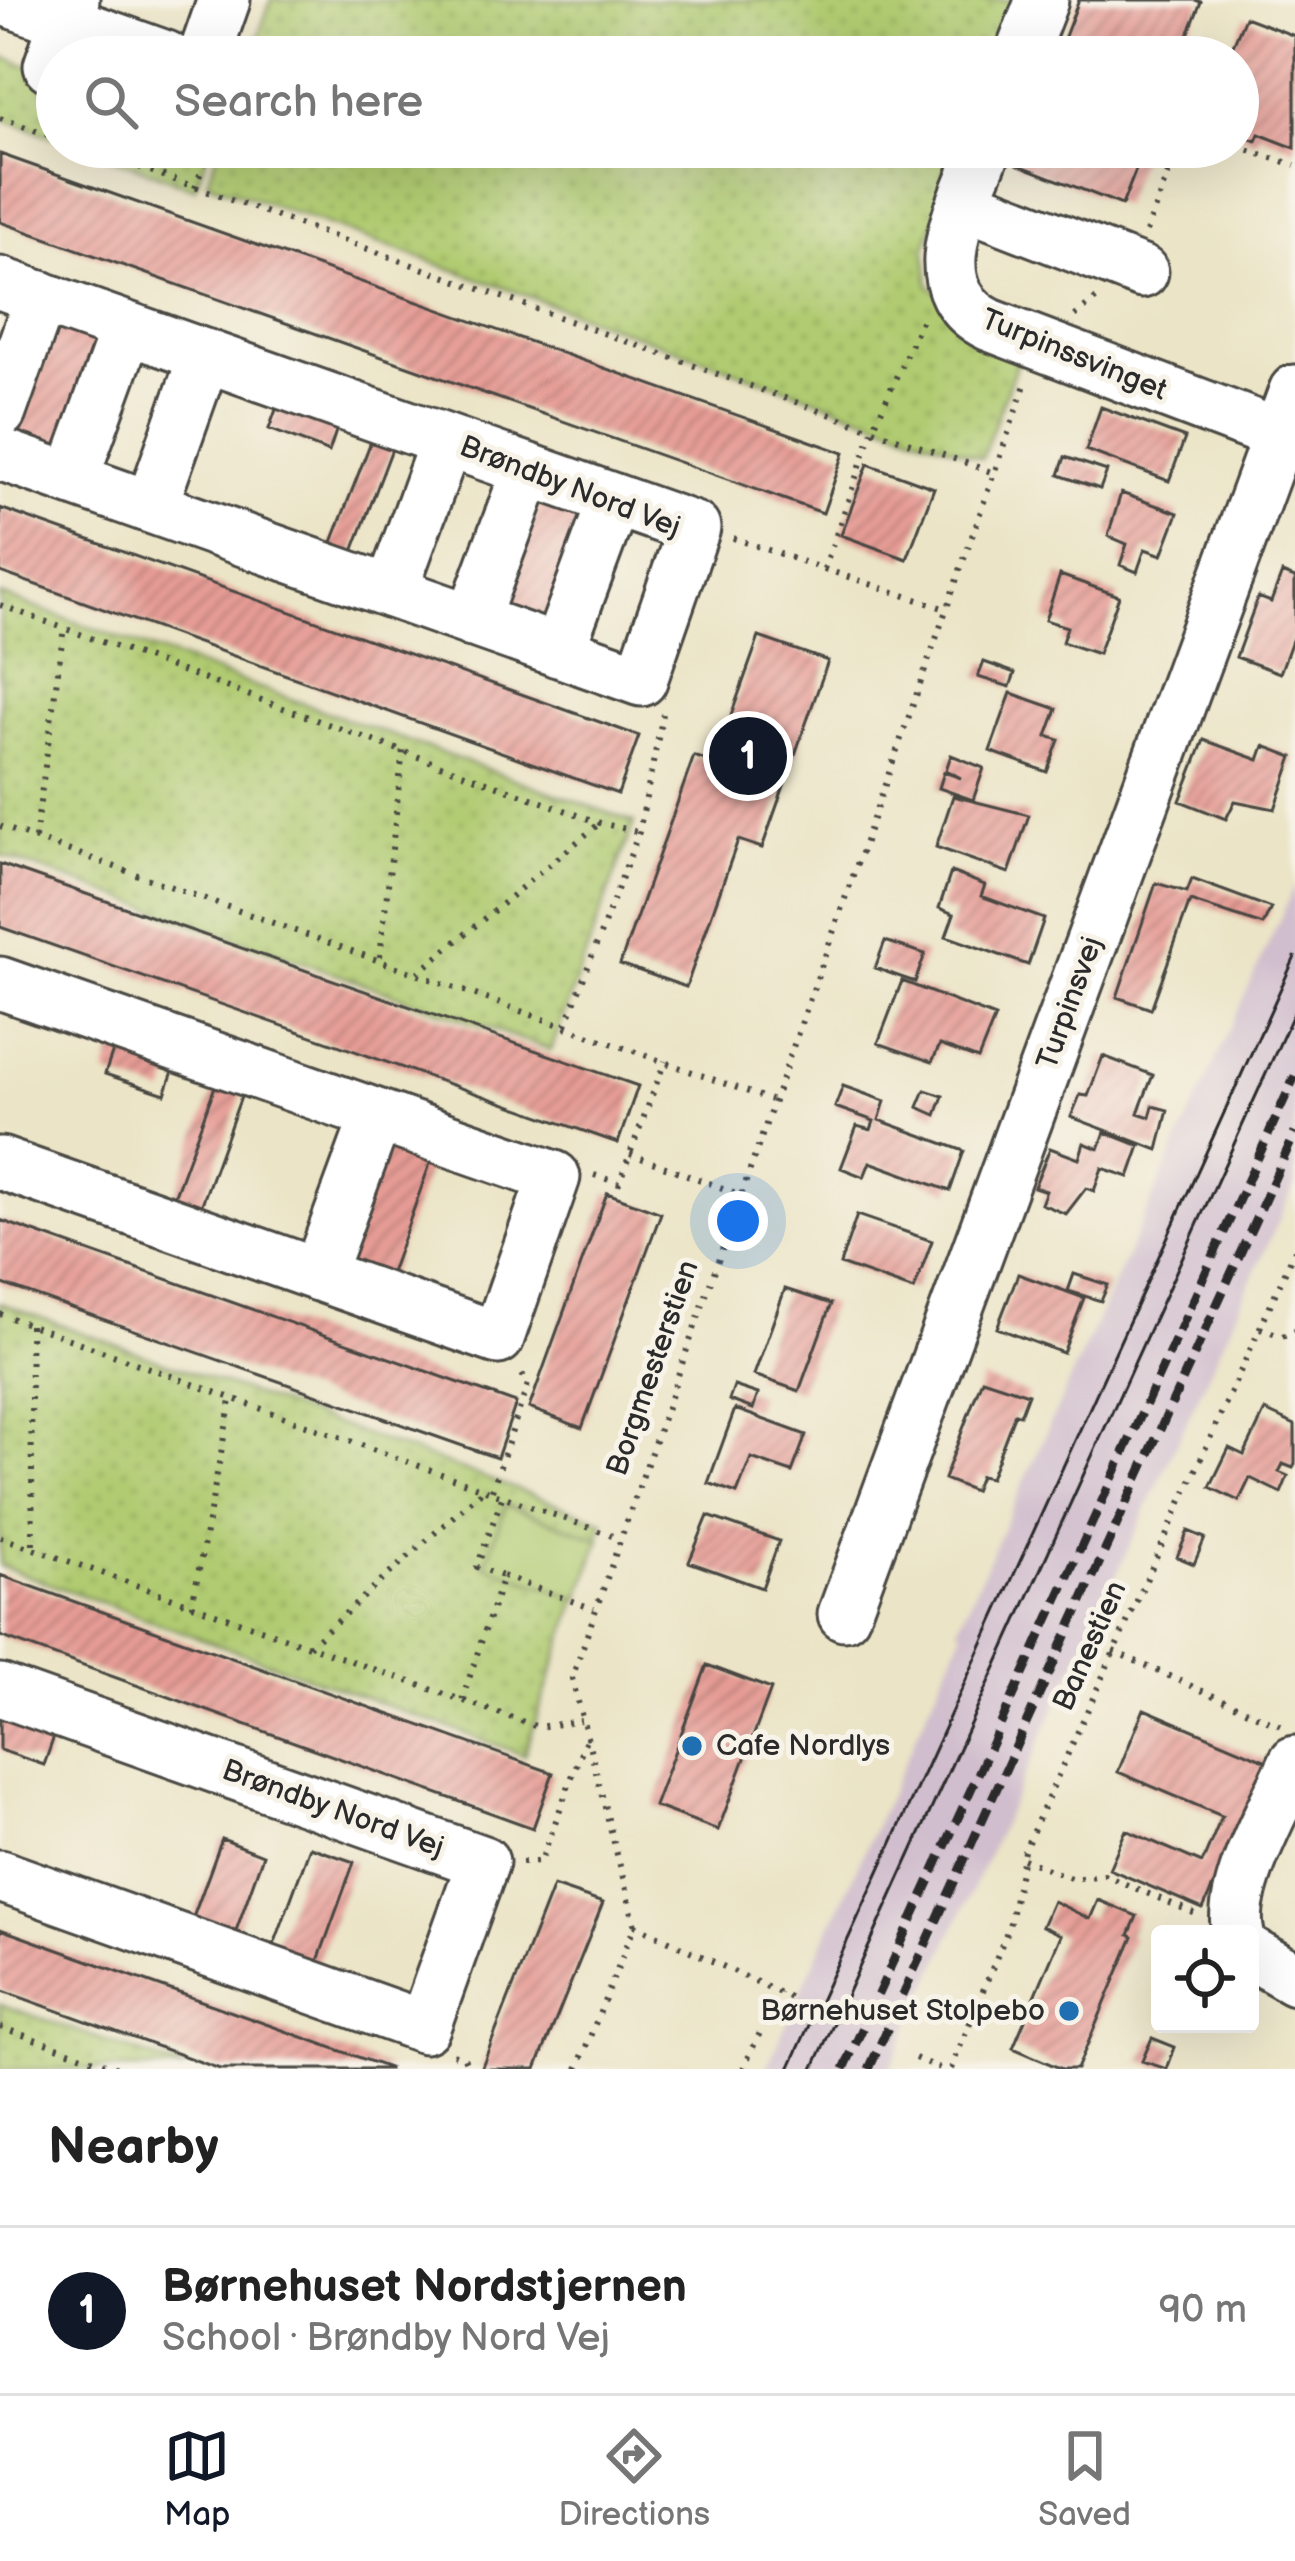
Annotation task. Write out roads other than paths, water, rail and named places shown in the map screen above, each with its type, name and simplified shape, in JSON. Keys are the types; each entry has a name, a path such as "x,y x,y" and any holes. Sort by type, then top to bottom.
{"street":[{"path":"6,0 63,29 111,36"},
{"path":"211,36 224,0"},
{"path":"1028,36 1042,0"},
{"path":"978,168 964,203 1142,272"},
{"name":"Turpinssvinget","path":"964,203 950,242 950,275 956,297 974,317 1039,344 1287,413"},
{"path":"0,412 21,290"},
{"name":"Brøndby Nord Vej","path":"0,454 641,680 694,528 21,290"},
{"path":"72,479 127,328"},
{"path":"151,507 205,356"},
{"name":"Turpinsvej","path":"844,1614 1287,413"},
{"path":"391,592 446,441"},
{"path":"472,621 528,470"},
{"path":"558,651 614,500"},
{"path":"0,983 554,1177 497,1338 0,1163"},
{"path":"318,1275 376,1115"},
{"name":"Brøndby Nord Vej","path":"0,1690 483,1862 424,2027 0,1876"},
{"path":"1237,1925 1234,1916 1242,1885 1295,1762"},
{"path":"1259,1953 1295,1979"}],"tram line":[{"path":"789,2069 1295,957"},
{"path":"813,2069 1295,1010"}],"railway":[{"path":"844,2069 1295,1076"},
{"path":"869,2069 1295,1133"}],"place":[{"name":"Børnehuset Nordstjernen","path":"748,756"},
{"name":"Cafe Nordlys","path":"692,1746"},
{"name":"Børnehuset Stolpebo","path":"1069,2011"}]}
